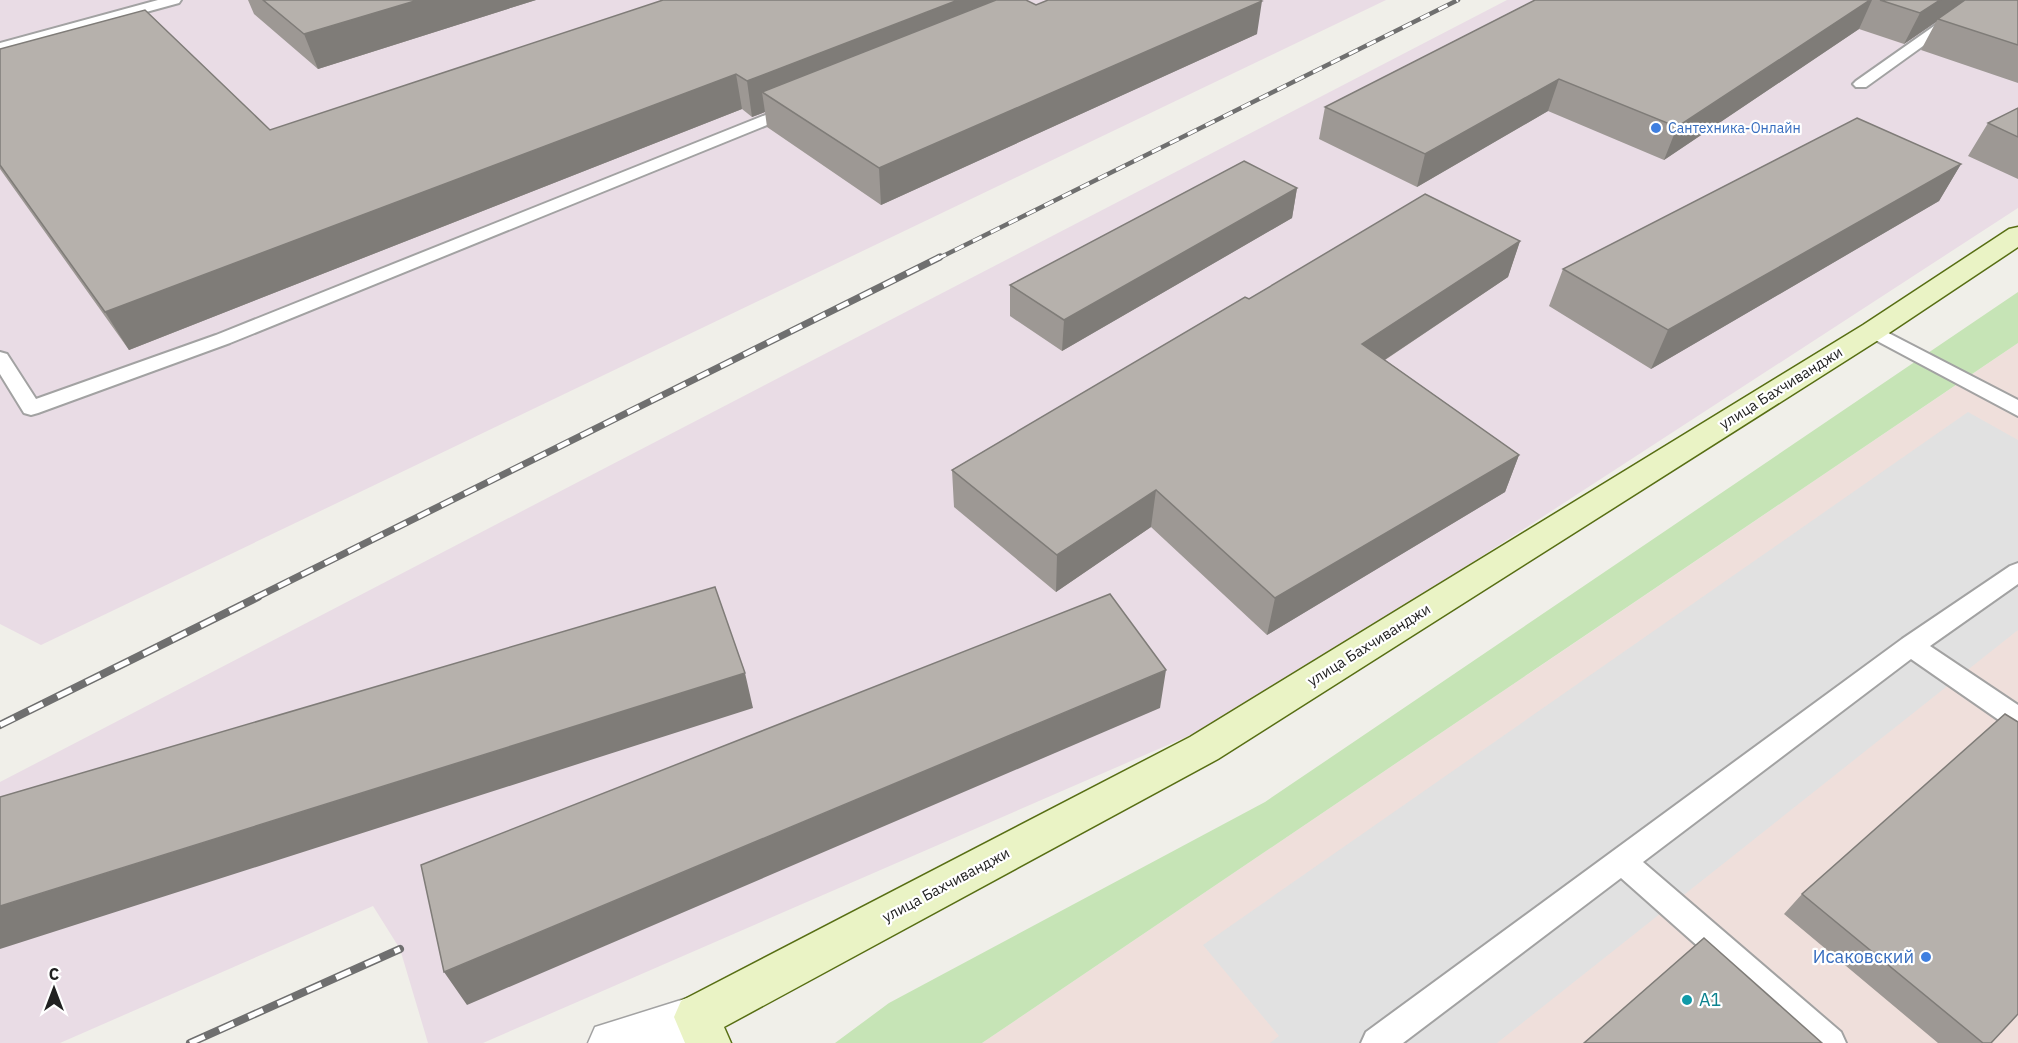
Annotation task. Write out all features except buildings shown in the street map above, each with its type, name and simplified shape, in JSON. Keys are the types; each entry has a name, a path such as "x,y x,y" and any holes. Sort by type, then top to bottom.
{"main road":[{"name":"улица Бахчиванджи","path":"703,1030 1204,748 1873,331 2018,235"}],"street":[{"path":"611,1043 703,1030"}],"lane":[{"path":"0,48 174,0"},
{"path":"1861,84 1980,0"},
{"path":"0,358 31,408 224,339 813,101"},
{"path":"1873,331 2018,408"},
{"path":"1377,1043 1911,646 2018,572"},
{"path":"1911,646 2018,719"},
{"path":"1621,861 1830,1043"}],"shaded area":[{"path":"0,0 1386,0 41,645 0,624"},
{"path":"1507,0 2018,0 2018,208 1239,714 483,1043 428,1043 400,949 373,906 60,1043 0,1043 0,782"},
{"path":"2018,343 2018,1043 982,1043 1965,379"},
{"path":"1968,412 2018,440 2018,630 1497,1043 1270,1043 1279,1036 1203,945"}],"green space":[{"path":"2018,292 2018,343 982,1043 835,1043 889,1003 1265,802"}],"railway":[{"path":"937,259 1458,0"},
{"path":"255,598 940,257"},
{"path":"0,725 258,597"},
{"path":"190,1043 400,949"}],"place":[{"name":"Сантехника-Онлайн","path":"1656,128"},
{"name":"Исаковский","path":"1926,957"},
{"name":"A1","path":"1687,1000"}]}
